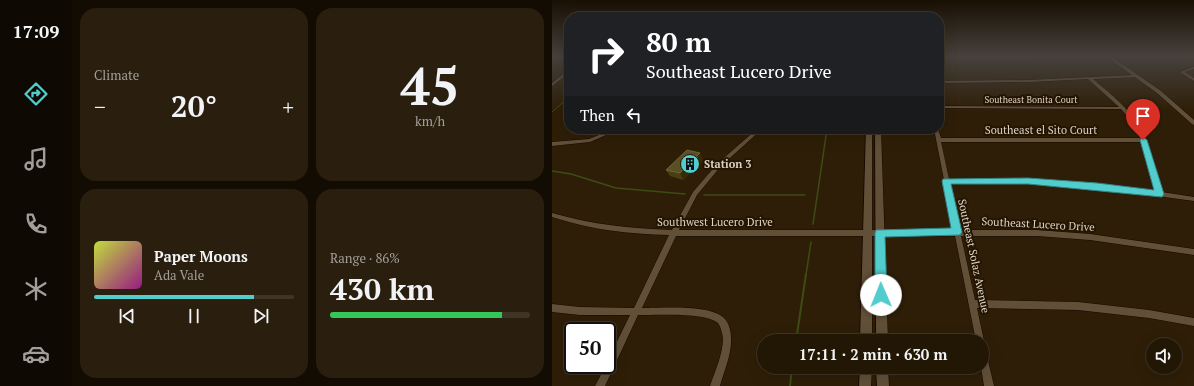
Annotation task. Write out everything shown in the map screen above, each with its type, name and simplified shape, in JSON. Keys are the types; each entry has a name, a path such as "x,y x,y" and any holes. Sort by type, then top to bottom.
{"main road":[{"path":"866,334 869,134"},
{"path":"878,134 882,334"},
{"path":"868,160 878,160"},
{"path":"866,374 866,386"},
{"path":"882,374 883,386"}],"street":[{"path":"552,85 564,75"},
{"path":"944,82 1090,79 1137,76 1175,105 1194,123"},
{"path":"1090,79 1123,108 1135,123 1143,140 1159,194"},
{"name":"Southeast Bonita Court","path":"944,107 1123,108"},
{"path":"552,144 590,140 608,134"},
{"path":"600,386 674,233 701,185 732,152 754,134"},
{"name":"Southeast Solaz Avenue","path":"937,134 978,334"},
{"name":"Southeast el Sito Court","path":"938,140 1143,140"},
{"path":"946,181 1028,181 1097,186 1194,199"},
{"name":"Southwest Lucero Drive","path":"552,215 580,224 615,230 674,233 880,233"},
{"name":"Southeast Lucero Drive","path":"880,233 1037,233 1090,237 1194,252"},
{"path":"972,304 1078,306 1149,314 1194,322"},
{"path":"552,308 580,311 636,313 707,313 718,317 725,326 727,342 715,386"},
{"path":"987,374 989,386"}],"building":[{"path":"687,150 700,153 680,173 666,170"}],"waterway":[{"path":"552,112 564,101"},
{"path":"813,224 826,134"},
{"path":"552,171 571,174 616,188 685,194"},
{"path":"704,195 805,195"},
{"path":"806,275 811,242"},
{"path":"797,334 806,274"},
{"path":"790,386 791,374"}],"place":[{"name":"Station 3","path":"690,164"}],"route":[{"path":"881,295 880,233 957,232 946,181 1028,181 1097,186 1159,194 1143,140"}]}
